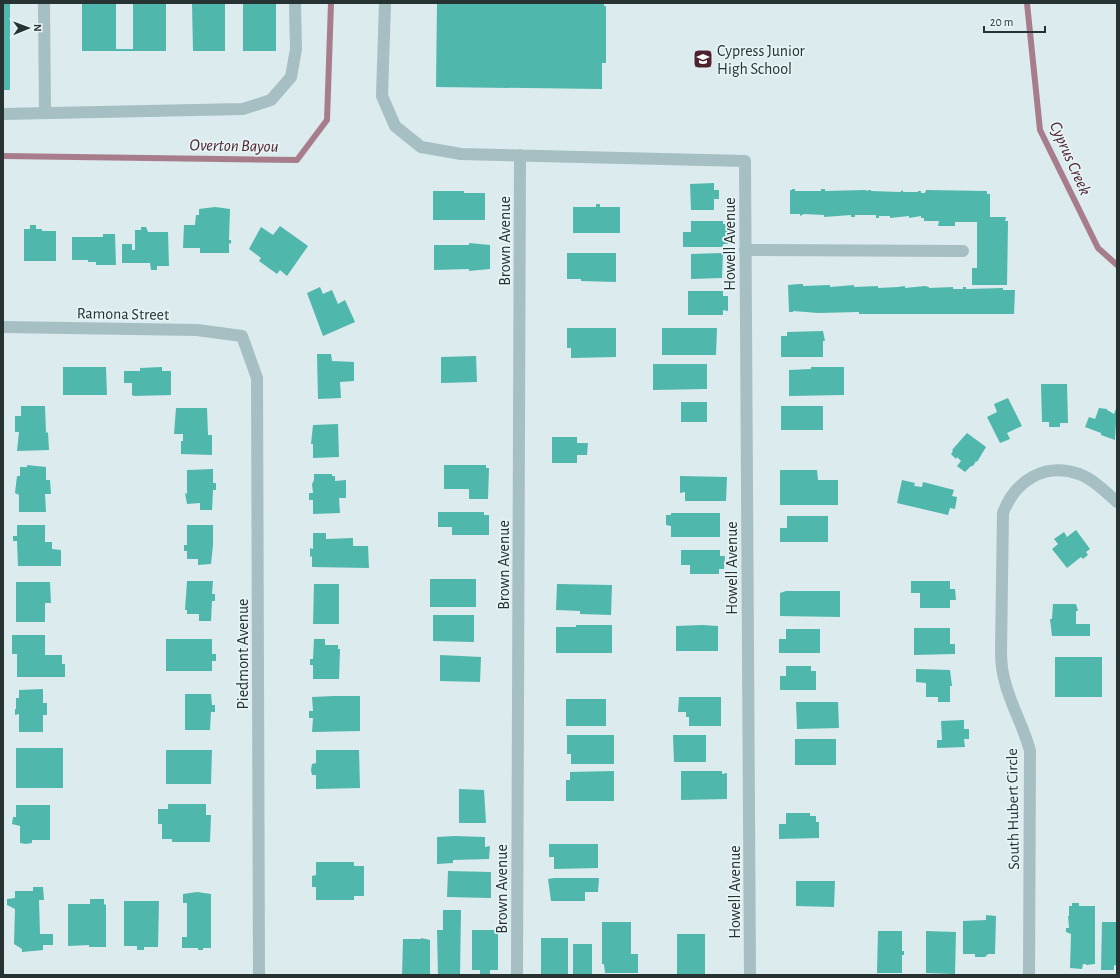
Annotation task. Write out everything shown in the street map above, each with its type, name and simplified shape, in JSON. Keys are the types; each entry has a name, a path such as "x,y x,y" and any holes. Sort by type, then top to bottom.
{"street":[{"path":"44,3 45,113"},
{"path":"3,114 243,110 271,100 291,77 296,49 295,3"},
{"path":"385,3 382,96 394,126 421,147 461,154 520,155"},
{"name":"Howell Avenue","path":"520,155 745,161 750,975"},
{"name":"Brown Avenue","path":"517,975 520,155"},
{"path":"746,250 963,252"},
{"name":"Ramona Street","path":"3,327 197,330 242,336"},
{"name":"Piedmont Avenue","path":"242,336 257,378 259,975"},
{"name":"South Hubert Circle","path":"1029,975 1030,751 1005,683 1002,669 1003,513 1008,499 1015,489 1033,476 1054,471 1080,474 1117,502"}],"building":[{"path":"3,3 10,3 10,90 3,90"},
{"path":"82,3 116,3 116,49 133,49 133,3 166,3 166,51 82,51"},
{"path":"192,3 225,3 225,51 193,51"},
{"path":"243,3 276,3 276,51 243,51"},
{"path":"437,3 604,3 604,6 606,6 606,63 602,63 602,89 436,87"},
{"path":"714,183 714,190 719,190 719,199 714,199 714,210 691,210 690,184"},
{"path":"795,189 795,191 821,191 821,189 825,189 825,191 871,190 900,192 903,190 903,192 921,191 921,193 925,193 926,190 987,191 987,194 990,194 990,217 1006,217 1005,221 1008,221 1007,285 972,285 972,268 977,268 977,222 955,222 955,226 938,226 939,221 924,221 924,218 921,218 921,216 909,218 909,216 890,218 890,216 879,216 879,218 876,218 876,215 824,217 824,215 804,214 800,216 800,214 790,214 790,190"},
{"path":"433,191 485,193 485,220 433,220"},
{"path":"596,204 600,204 600,207 620,207 620,233 573,233 573,207 596,207"},
{"path":"215,207 230,209 229,240 231,240 231,244 229,243 229,253 200,253 200,248 183,248 184,225 195,225 196,215 199,215 199,209"},
{"path":"691,221 723,221 723,224 728,224 728,244 723,244 723,247 683,247 683,232 691,232"},
{"path":"30,225 36,225 36,229 42,229 42,231 56,231 56,261 24,261 24,229 30,229"},
{"path":"280,226 308,246 287,276 280,270 277,274 259,261 261,258 249,249 261,227 273,235"},
{"path":"141,227 146,227 148,232 168,232 169,266 157,266 157,270 151,270 150,263 122,263 122,244 132,244 132,250 135,250 135,230 141,230"},
{"path":"103,234 115,234 116,265 96,265 96,262 88,262 88,260 72,260 72,237 103,237"},
{"path":"469,243 490,245 490,269 469,271 469,269 434,270 434,245 469,245"},
{"path":"567,253 616,253 616,282 567,279"},
{"path":"723,253 722,278 691,279 691,254"},
{"path":"803,284 803,286 830,285 830,287 854,285 854,287 878,286 878,288 925,286 929,288 953,287 953,289 963,289 963,287 966,287 966,289 1003,288 1003,290 1015,290 1014,314 859,314 859,312 789,312 788,285"},
{"path":"320,287 323,294 332,290 338,304 345,300 355,322 323,336 307,293"},
{"path":"688,291 723,291 723,296 728,296 728,311 723,310 723,315 688,315"},
{"path":"567,328 616,328 616,357 571,358 571,348 567,348"},
{"path":"662,328 717,328 716,355 662,355"},
{"path":"823,331 825,341 823,341 823,357 781,357 781,336 787,336 787,332"},
{"path":"317,354 331,354 332,361 354,362 354,381 340,382 341,398 318,399"},
{"path":"476,356 477,382 441,383 441,357"},
{"path":"653,364 707,364 707,389 653,390"},
{"path":"63,367 106,367 107,395 63,395"},
{"path":"162,367 162,371 171,371 171,395 134,396 132,395 132,383 124,383 124,371 140,371 140,368"},
{"path":"811,367 844,367 844,395 789,396 789,370 811,369"},
{"path":"1041,384 1067,384 1068,423 1060,423 1060,427 1049,427 1049,422 1042,422"},
{"path":"1008,398 1022,426 1007,433 1010,439 1000,443 987,417 997,412 994,404"},
{"path":"681,402 707,402 707,422 681,422"},
{"path":"21,406 45,406 46,433 48,432 49,450 17,451 19,432 15,432 15,416 21,416"},
{"path":"781,406 823,406 823,430 781,430"},
{"path":"1117,406 1115,440 1085,427 1089,417 1095,419 1099,408 1107,409 1114,414"},
{"path":"176,408 207,408 208,435 212,435 212,455 181,454 181,441 183,441 183,434 174,434"},
{"path":"338,424 339,457 313,458 313,444 311,444 313,425"},
{"path":"967,433 986,447 977,462 976,461 973,466 965,472 957,466 961,461 957,457 956,459 951,454 953,451 952,450"},
{"path":"552,437 577,437 577,443 588,443 587,455 577,455 577,463 552,463"},
{"path":"27,465 46,467 46,480 50,480 51,494 45,494 46,512 19,512 19,495 15,493 17,476 20,476 20,467 27,467"},
{"path":"444,465 486,465 486,468 489,468 488,499 469,499 469,489 444,489"},
{"path":"213,469 213,483 216,483 216,490 213,490 212,510 200,510 200,503 187,504 185,493 187,494 187,470"},
{"path":"780,470 817,470 818,480 838,480 838,505 780,505"},
{"path":"314,474 332,474 332,476 335,476 335,481 346,480 346,498 339,498 340,513 313,514 313,500 309,500 309,493 313,493 312,484"},
{"path":"680,476 727,477 726,501 685,501 685,492 680,493"},
{"path":"902,480 915,483 914,486 922,487 923,482 954,490 952,496 957,497 955,509 950,508 948,515 897,503"},
{"path":"438,512 484,512 484,515 489,515 489,535 452,535 452,527 438,527"},
{"path":"671,513 720,513 720,537 671,537 671,526 666,525 666,515 671,515"},
{"path":"787,516 828,516 828,542 780,542 780,528 787,528"},
{"path":"17,525 45,525 45,542 52,542 52,549 61,550 61,566 18,566 17,541 13,541 13,536 17,536"},
{"path":"187,525 213,525 211,564 198,565 198,559 187,559 187,551 184,551 184,545 187,545"},
{"path":"1076,530 1090,549 1086,552 1088,555 1083,559 1081,557 1067,568 1052,549 1058,544 1054,539 1064,532 1067,537"},
{"path":"313,533 326,533 326,539 353,538 353,546 368,546 369,568 312,567 310,548 313,549"},
{"path":"681,550 720,550 720,556 725,556 724,569 719,569 719,574 690,574 690,565 681,565"},
{"path":"430,579 476,579 476,607 430,607"},
{"path":"187,581 213,581 212,594 215,594 215,601 212,601 211,621 199,621 199,614 187,614 187,610 185,610"},
{"path":"911,581 950,581 950,589 955,589 956,600 950,600 950,608 920,608 920,593 911,593"},
{"path":"16,582 50,582 51,603 45,603 45,622 16,622"},
{"path":"314,584 339,584 339,624 313,624"},
{"path":"557,584 612,585 611,615 580,614 580,611 556,610"},
{"path":"786,591 840,591 840,617 780,616 780,593"},
{"path":"1053,604 1076,604 1078,611 1076,611 1076,624 1090,624 1090,636 1052,636 1050,619 1052,619"},
{"path":"433,615 474,615 474,642 433,641"},
{"path":"576,625 612,625 612,653 556,653 556,627 576,627"},
{"path":"676,626 718,626 718,651 676,651"},
{"path":"914,628 950,628 950,644 955,644 955,654 914,655"},
{"path":"786,629 820,629 820,653 779,653 779,639 786,639"},
{"path":"12,635 45,635 45,655 62,655 62,664 65,664 65,677 17,677 17,654 12,654"},
{"path":"166,639 212,639 212,654 216,654 216,661 212,661 212,671 166,671"},
{"path":"314,639 325,639 325,645 338,645 338,649 340,649 339,679 313,679 313,665 310,665 310,659 313,659"},
{"path":"440,655 481,657 480,682 440,681"},
{"path":"1055,657 1102,657 1102,697 1055,697"},
{"path":"786,666 811,666 811,671 816,671 816,690 780,690 780,676 786,676"},
{"path":"916,669 950,670 952,686 950,686 950,702 938,702 938,697 926,697 926,683 916,682"},
{"path":"43,689 43,703 47,703 47,715 43,715 43,732 19,732 19,714 15,715 15,709 16,698 19,698 19,690"},
{"path":"185,694 211,694 212,705 215,705 215,712 211,712 210,730 185,730"},
{"path":"360,696 360,731 312,732 313,718 309,718 309,711 313,711 312,697"},
{"path":"679,697 721,697 721,726 689,726 689,717 686,717 686,712 678,712"},
{"path":"566,699 606,699 606,726 566,726"},
{"path":"796,702 838,702 839,728 797,729"},
{"path":"964,720 964,729 969,729 969,739 964,739 965,747 937,748 937,740 942,740 941,721"},
{"path":"567,735 614,735 614,764 571,764 571,754 567,754"},
{"path":"673,735 706,735 706,762 674,762"},
{"path":"795,739 836,739 836,765 795,765"},
{"path":"16,748 63,748 63,788 16,788"},
{"path":"166,750 212,750 211,784 166,784"},
{"path":"316,750 359,750 360,788 316,789 316,775 312,775 311,770 312,764 316,763"},
{"path":"614,771 614,801 566,801 566,780 570,780 570,772"},
{"path":"681,771 722,771 722,774 727,773 727,799 681,800"},
{"path":"459,789 484,790 486,823 459,823"},
{"path":"168,804 206,804 206,815 211,815 210,842 172,842 172,839 162,839 162,824 158,824 158,809 168,809"},
{"path":"16,805 50,805 50,840 32,840 32,843 20,843 20,826 12,824 13,817 16,817"},
{"path":"786,813 810,813 810,816 816,816 816,822 819,822 819,838 779,839 779,824 786,824"},
{"path":"437,837 485,837 485,847 490,846 489,859 453,860 453,863 437,864"},
{"path":"549,844 598,844 598,868 554,869 554,857 549,857"},
{"path":"316,862 354,862 354,866 364,866 364,896 354,896 354,900 316,900 316,887 312,887 312,876 316,875"},
{"path":"448,871 491,872 491,898 447,897"},
{"path":"599,878 598,892 585,892 585,901 551,901 548,879"},
{"path":"796,881 835,881 834,907 796,906"},
{"path":"33,887 43,887 44,900 39,900 40,934 53,934 53,945 43,945 43,950 22,952 22,949 14,944 15,909 7,905 7,899 15,898 15,891 33,891"},
{"path":"197,892 211,894 211,948 203,948 203,950 198,950 198,948 182,948 182,937 187,937 187,903 183,903 183,894"},
{"path":"90,899 104,899 104,904 106,905 106,947 89,947 89,945 68,946 68,904 90,904"},
{"path":"124,901 159,901 158,947 144,947 144,950 137,950 137,946 124,946"},
{"path":"1072,903 1079,903 1079,906 1095,906 1095,964 1083,964 1082,969 1070,968 1071,934 1066,932 1066,928 1069,928 1069,906 1072,906"},
{"path":"443,910 461,910 460,975 438,975 437,930 443,930"},
{"path":"986,915 996,916 995,954 988,954 985,957 975,957 975,954 963,954 963,921 986,920"},
{"path":"602,922 631,922 631,954 638,954 638,973 605,973 604,964 602,964"},
{"path":"1102,922 1117,922 1117,966 1114,965 1114,970 1101,970"},
{"path":"472,930 498,930 498,970 490,970 490,974 480,974 480,970 472,970"},
{"path":"878,931 902,931 902,951 904,951 904,955 902,955 902,973 877,973"},
{"path":"926,931 956,932 955,974 926,973"},
{"path":"677,934 705,934 705,975 677,975"},
{"path":"421,938 430,940 430,975 402,975 403,939"},
{"path":"541,938 568,938 568,975 541,975"},
{"path":"573,944 592,944 592,975 573,975"}],"waterway":[{"name":"Overton Bayou","path":"3,156 297,160 327,120 331,3"},
{"name":"Cyprus Creek","path":"1027,3 1040,130 1098,248 1117,265"}],"place":[{"name":"Cypress Junior High School","path":"703,59"}]}
